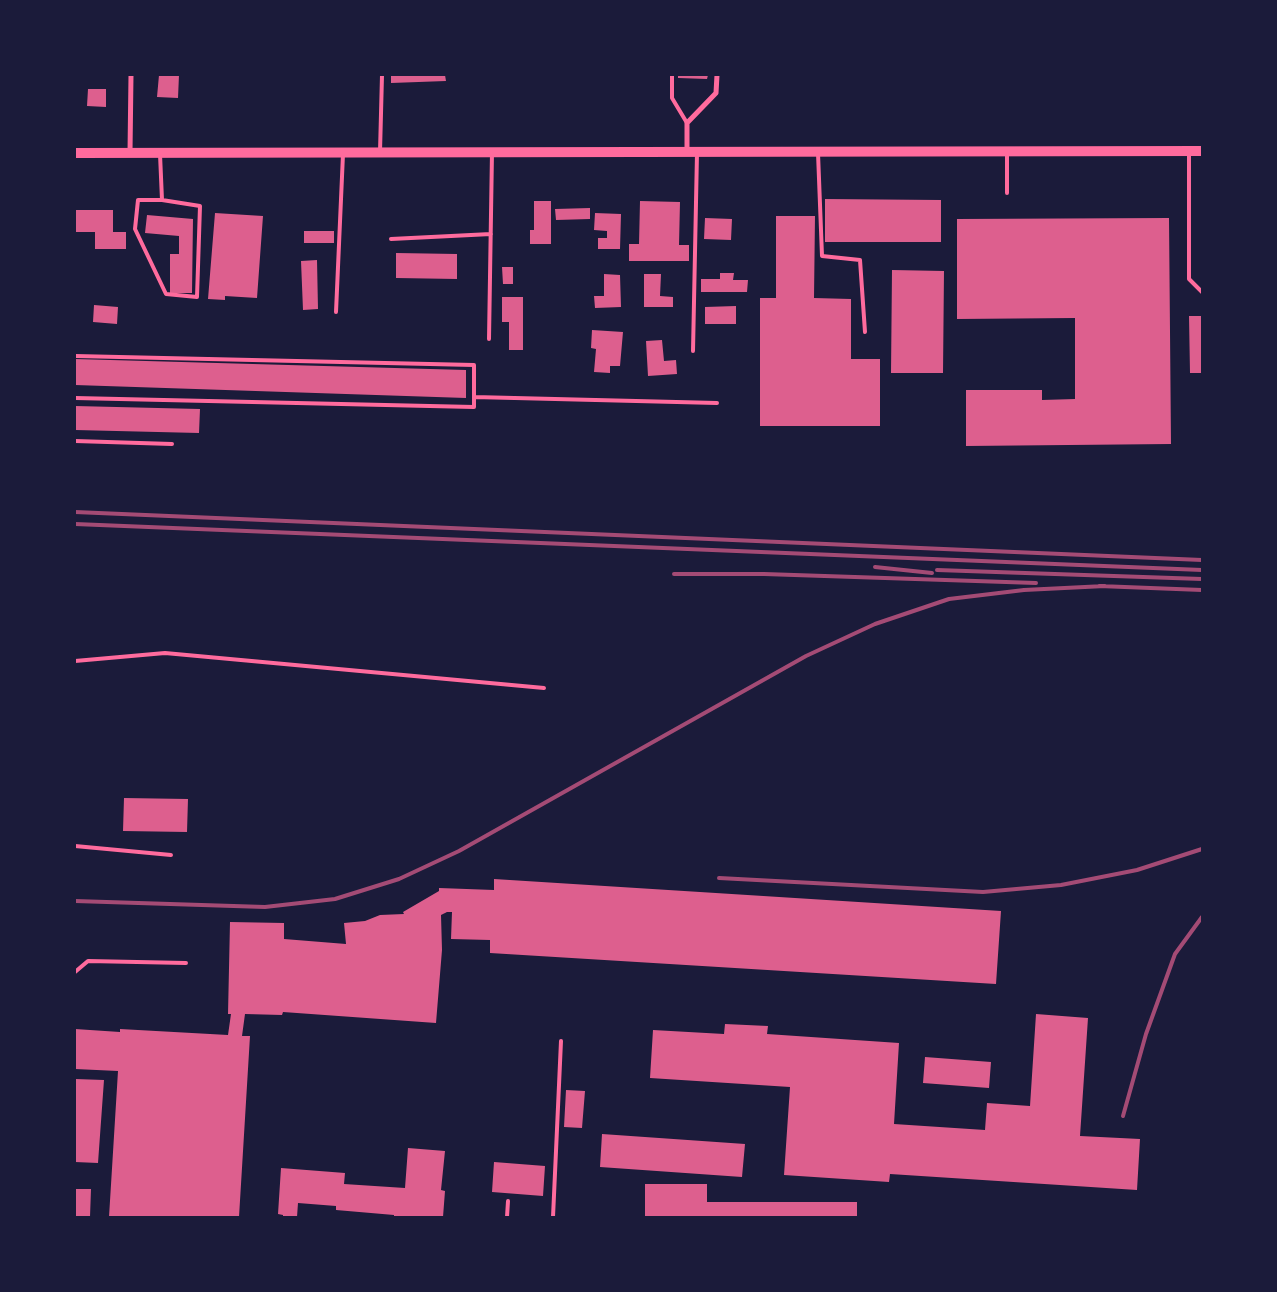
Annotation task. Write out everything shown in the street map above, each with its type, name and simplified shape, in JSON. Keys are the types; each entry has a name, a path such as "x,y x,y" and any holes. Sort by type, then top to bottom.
{"main road":[{"path":"75,153 1202,151"}],"street":[{"path":"130,152 131,75"},
{"path":"692,153 687,123 716,93 716,75"}],"lane":[{"path":"380,152 382,75"},
{"path":"672,75 672,98 687,123"},
{"path":"1189,151 1189,279 1202,292"},
{"path":"160,152 162,200"},
{"path":"336,312 343,152"},
{"path":"489,339 492,152"},
{"path":"1006,152 1007,193"},
{"path":"692,153 693,351"},
{"path":"818,153 822,256 860,260 865,332"},
{"path":"138,200 162,200 200,206 197,297 166,294 135,229 138,200"},
{"path":"391,238 491,234"},
{"path":"75,356 474,364 474,407 75,398"},
{"path":"474,397 717,403"},
{"path":"75,441 172,444"},
{"path":"75,660 165,653 544,688"},
{"path":"75,846 171,854"},
{"path":"75,972 88,961 186,963"},
{"path":"553,1217 561,1040"},
{"path":"507,1217 508,1201"}],"building":[{"path":"159,75 179,75 178,98 157,97"},
{"path":"391,75 445,75 446,81 391,83"},
{"path":"678,75 708,75 707,79 678,78"},
{"path":"88,89 106,89 106,107 87,106"},
{"path":"825,199 941,200 941,242 825,242"},
{"path":"534,201 551,201 551,244 530,244 530,230 534,230"},
{"path":"640,201 680,202 679,245 689,245 689,261 629,261 629,244 639,244"},
{"path":"590,208 590,219 556,220 555,209"},
{"path":"75,210 113,210 113,232 126,232 126,249 95,249 95,232 75,232"},
{"path":"215,213 263,216 257,298 225,296 225,300 208,299"},
{"path":"595,213 621,214 620,249 598,249 598,238 607,238 607,231 594,230"},
{"path":"147,215 193,219 192,293 170,293 170,254 179,254 179,236 145,233"},
{"path":"776,216 815,216 814,298 851,299 851,359 880,359 880,426 760,426 760,298 776,298"},
{"path":"705,218 732,219 731,240 704,239"},
{"path":"1169,218 1171,444 966,446 966,390 1042,390 1042,400 1075,399 1075,318 957,319 957,219"},
{"path":"304,231 334,231 334,243 304,243"},
{"path":"396,253 457,254 457,279 396,278"},
{"path":"317,260 318,309 303,310 301,261"},
{"path":"502,267 513,267 513,284 503,284"},
{"path":"892,270 944,271 943,373 891,373"},
{"path":"720,273 734,273 733,280 748,280 747,292 701,292 701,279 720,279"},
{"path":"604,274 620,275 621,307 595,308 594,296 604,296"},
{"path":"644,274 661,274 660,296 673,297 673,307 644,307"},
{"path":"502,297 523,297 523,350 509,350 509,322 502,322"},
{"path":"94,305 118,307 117,324 93,322"},
{"path":"736,306 736,324 705,324 705,307"},
{"path":"1189,316 1202,316 1202,373 1190,373"},
{"path":"592,330 623,332 620,366 610,366 610,373 594,372 596,349 591,348"},
{"path":"662,340 664,361 676,360 677,374 648,376 646,341"},
{"path":"75,359 466,370 466,398 75,385"},
{"path":"75,406 200,409 199,433 75,430"},
{"path":"124,798 188,799 187,832 123,831"},
{"path":"494,879 1001,911 996,984 490,953 490,940 451,939 452,912 447,912 441,915 442,950 436,1023 283,1012 282,1015 245,1014 242,1036 250,1036 239,1217 109,1217 118,1071 75,1069 75,1029 120,1032 120,1029 228,1035 231,1014 228,1014 230,922 284,923 284,939 346,944 344,923 365,921 380,915 404,914 403,912 439,891 439,888 494,890"},
{"path":"1036,1014 1088,1018 1080,1136 1140,1139 1137,1190 890,1174 889,1182 784,1175 790,1087 650,1078 653,1030 724,1034 725,1024 768,1026 767,1034 899,1043 894,1124 985,1130 987,1103 1030,1106"},
{"path":"925,1057 991,1062 989,1088 923,1083"},
{"path":"75,1079 104,1080 98,1163 75,1162"},
{"path":"566,1090 585,1091 582,1128 564,1127"},
{"path":"602,1134 745,1144 742,1177 600,1167"},
{"path":"408,1148 445,1151 441,1190 445,1191 443,1217 394,1217 394,1215 336,1210 336,1206 298,1203 297,1217 283,1217 283,1215 278,1214 281,1168 345,1173 344,1184 405,1188"},
{"path":"494,1162 545,1166 543,1196 492,1192"},
{"path":"645,1184 707,1184 707,1202 857,1202 857,1217 645,1217"},
{"path":"75,1189 91,1189 90,1217 75,1217"}],"railway":[{"path":"75,512 1202,560"},
{"path":"75,524 1202,570"},
{"path":"875,567 932,573"},
{"path":"937,570 1202,579"},
{"path":"674,574 764,574 1036,583"},
{"path":"1099,586 1202,590"},
{"path":"75,901 265,907 335,899 399,879 459,851 806,656 875,624 949,599 1024,590 1105,586"},
{"path":"719,878 983,892 1061,885 1137,870 1202,849"},
{"path":"1123,1116 1146,1034 1175,954 1202,917"}]}
